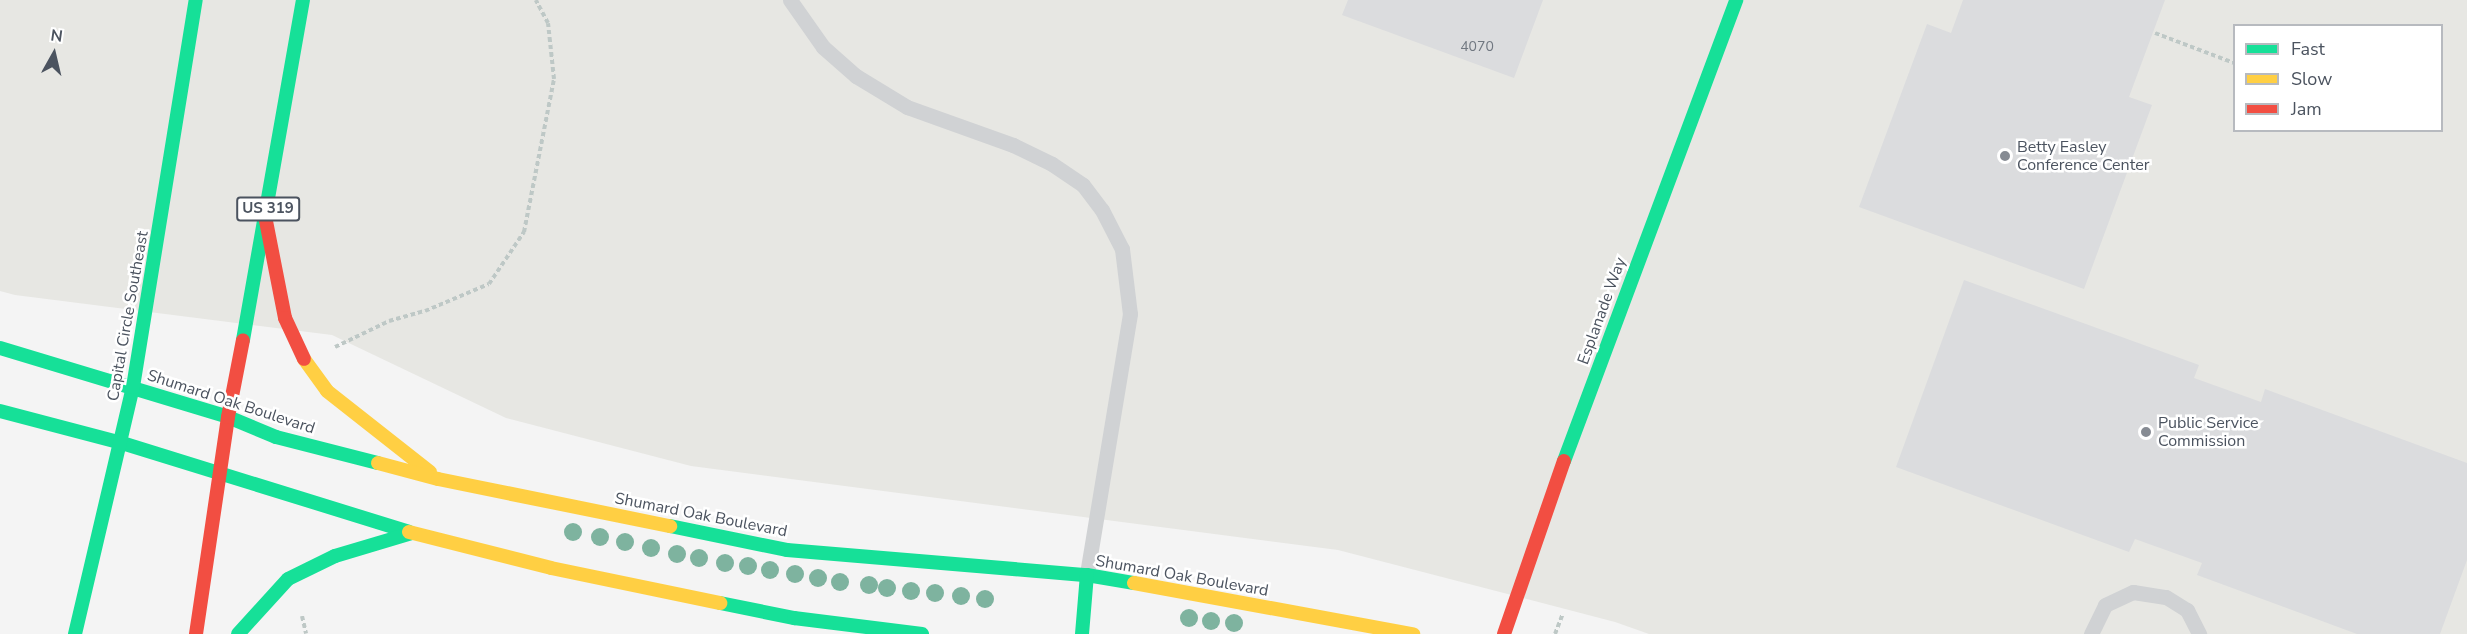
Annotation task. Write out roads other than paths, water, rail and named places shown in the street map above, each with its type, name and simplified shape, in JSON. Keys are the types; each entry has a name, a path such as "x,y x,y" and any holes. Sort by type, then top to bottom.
{"street":[{"name":"Capital Circle Southeast","path":"75,634 122,443 133,387 196,0"},
{"name":"US 319","path":"196,634 228,417 266,221 303,0"},
{"name":"Esplanade Way","path":"1504,634 1536,537 1736,0"},
{"path":"266,221 285,318 306,364 327,391 438,479"},
{"name":"Shumard Oak Boulevard","path":"0,348 228,417 276,437 438,479 787,550 1087,575 1413,634"},
{"path":"0,411 122,443 412,533 551,568 782,616 922,634"},
{"path":"238,634 288,579 335,556 412,533"},
{"path":"1082,634 1087,575"}],"lane":[{"path":"790,0 823,47 856,76 907,106 1013,145 1052,164 1083,185 1102,210 1122,249 1130,314 1087,575"},
{"path":"2091,634 2105,605 2133,592 2166,597 2187,610 2199,634"}],"place":[{"name":"Betty Easley Conference Center","path":"2005,156"},
{"name":"Public Service Commission","path":"2146,432"}]}
